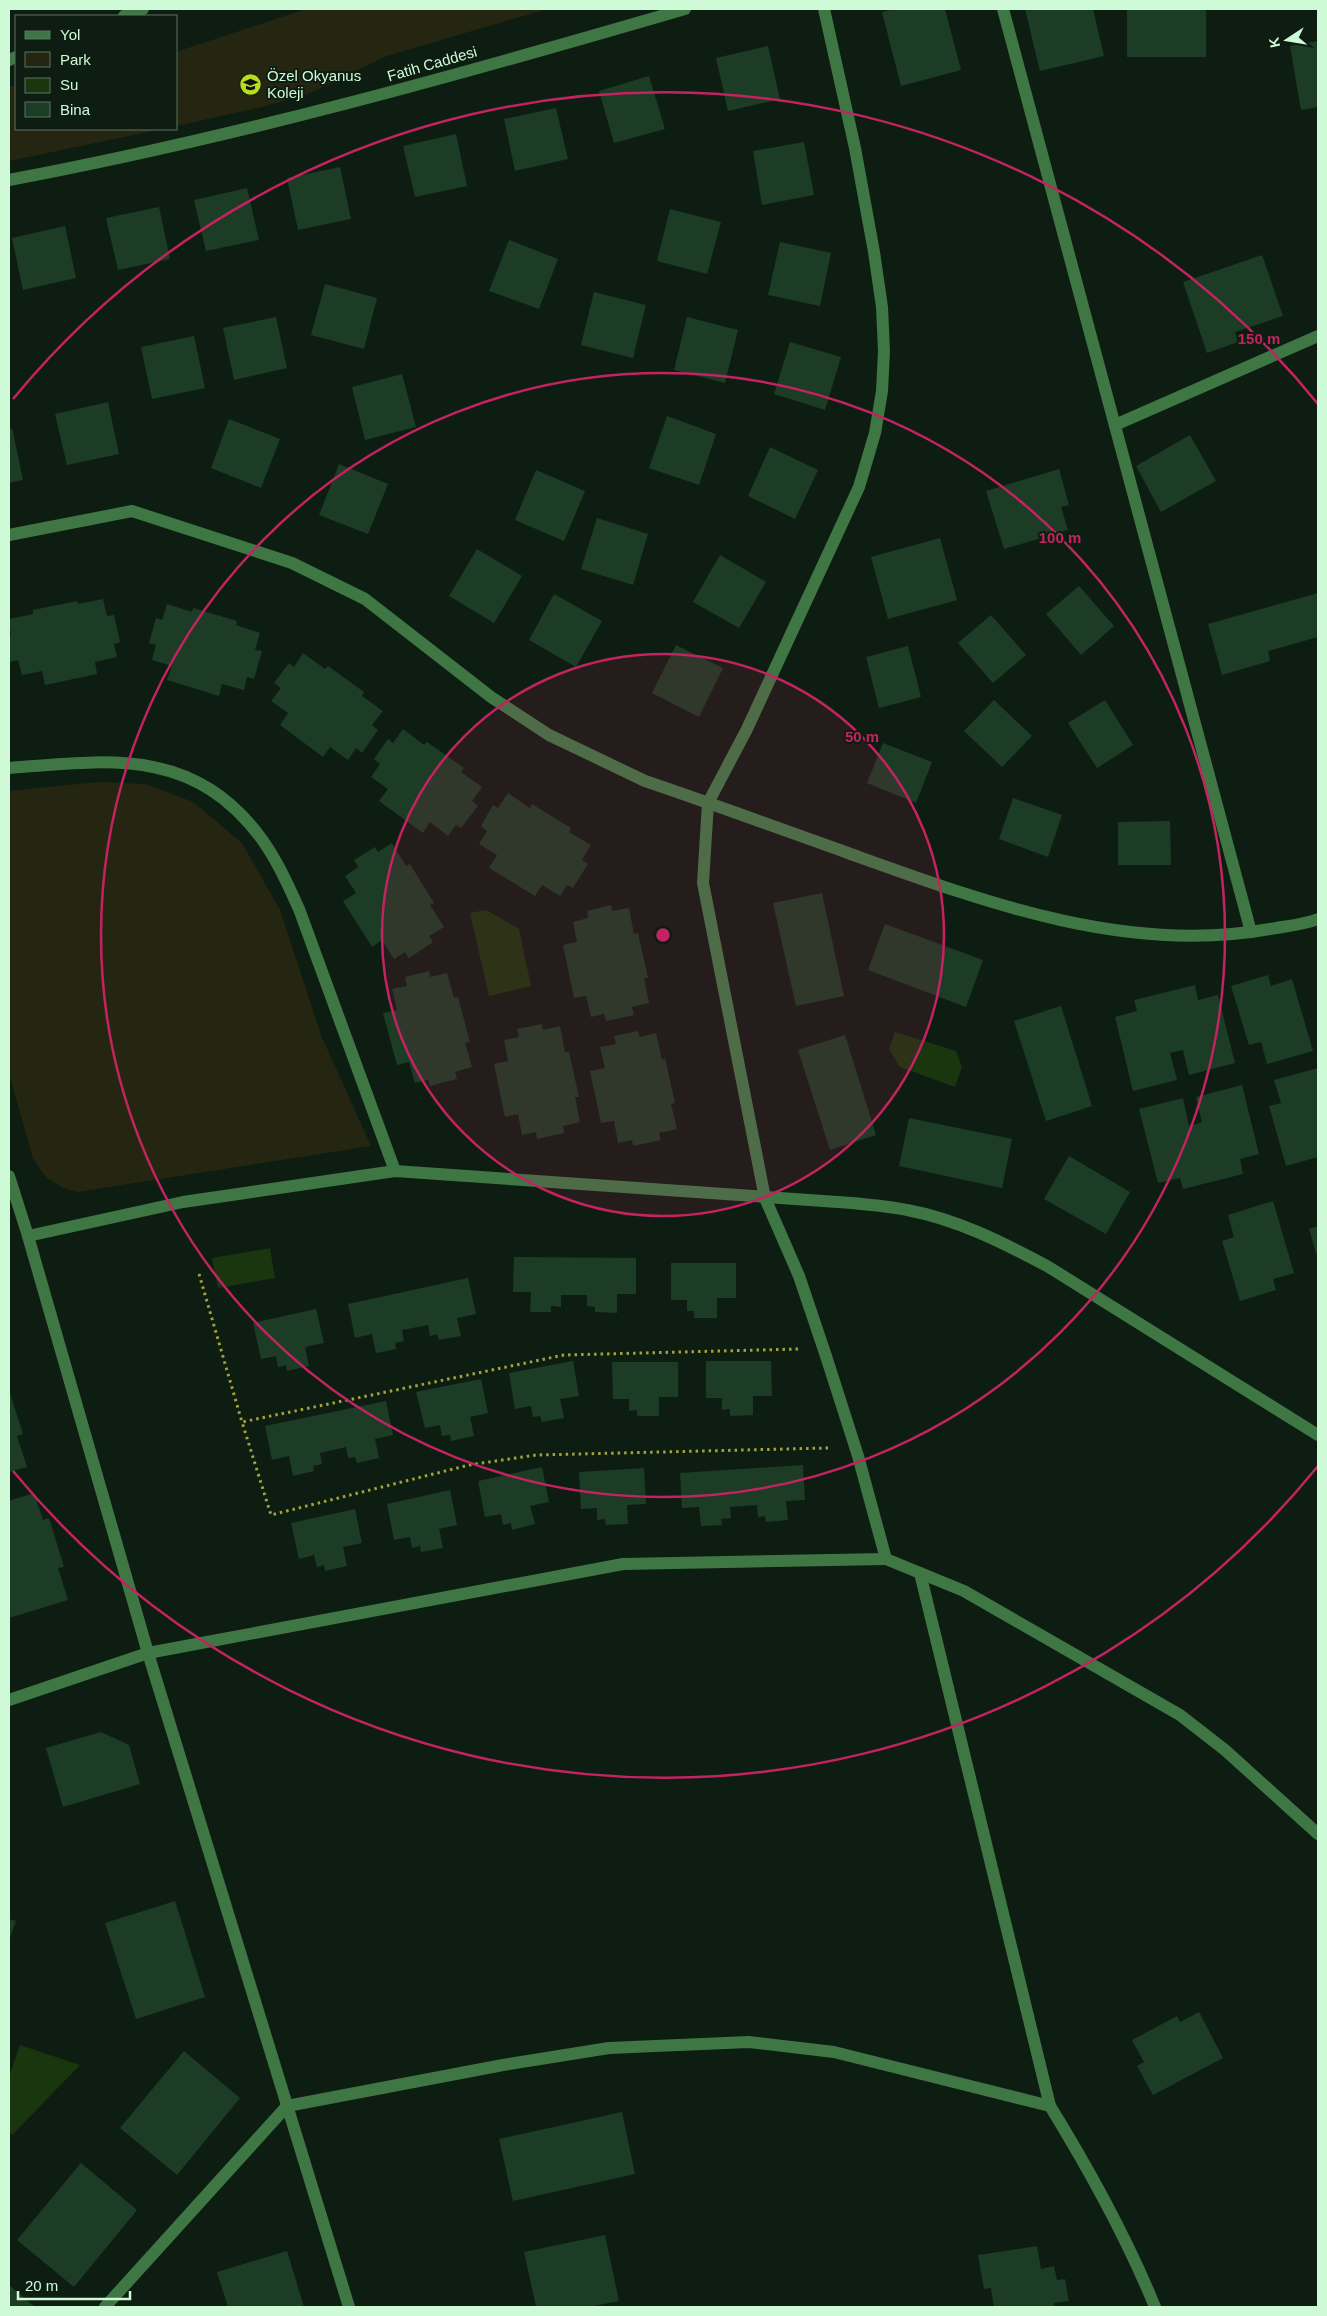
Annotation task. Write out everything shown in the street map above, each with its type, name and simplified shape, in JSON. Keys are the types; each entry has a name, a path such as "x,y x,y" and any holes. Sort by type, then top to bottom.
{"street":[{"path":"127,15 144,9"},
{"name":"Fatih Caddesi","path":"9,180 207,139 352,104 685,9"},
{"path":"824,9 855,148 874,252 882,307 884,351 882,391 874,432 859,487 747,729 708,803 704,883 765,1198 799,1276 824,1349 856,1448 886,1559"},
{"path":"1003,9 1251,932"},
{"path":"1116,425 1318,336"},
{"path":"9,535 132,511 292,563 365,599 491,696 549,735 645,781 995,904 1055,920 1153,934 1218,936 1251,932 1318,919"},
{"path":"9,768 103,762 142,764 177,772 206,786 234,808 261,838 281,871 299,909 395,1171"},
{"path":"28,1236 183,1202 395,1171 852,1203 906,1209 937,1217 1008,1245 1046,1266 1318,1435"},
{"path":"9,1176 148,1653 349,2307"},
{"path":"9,1700 148,1653 623,1564 886,1559 973,1596 1180,1715 1225,1750 1318,1834"},
{"path":"920,1573 1050,2106 1099,2187 1133,2254 1155,2307"},
{"path":"105,2307 287,2106 503,2065 609,2048 749,2042 834,2052 1050,2106"}],"path":[{"path":"199,1274 271,1515 469,1465 536,1455 856,1448"},
{"path":"242,1422 564,1356 824,1349"}],"green space":[{"name":"Özel Okyanus Koleji","path":"306,9 547,9 387,56 308,94 262,107 178,126 178,51"},
{"path":"15,85 15,130 157,130 9,161 9,87"},
{"path":"98,782 146,784 193,802 242,843 280,910 321,1035 371,1146 77,1192 62,1187 46,1177 33,1159 9,1073 9,791"}],"water":[{"path":"486,910 519,929 531,986 489,996 470,913"},
{"path":"895,1032 956,1051 962,1067 955,1087 900,1067 889,1049"},
{"path":"270,1248 275,1278 218,1288 212,1258"},
{"path":"20,2045 80,2065 12,2135 9,2131 9,2077"}],"building":[{"path":"895,9 945,9 961,70 901,86 882,12"},
{"path":"1025,9 1093,9 1104,56 1040,71"},
{"path":"1127,9 1206,9 1206,57 1127,57"},
{"path":"1318,41 1318,107 1301,110 1290,46"},
{"path":"768,46 780,99 728,111 716,58"},
{"path":"649,76 665,129 614,143 599,91"},
{"path":"556,108 568,159 515,171 504,119"},
{"path":"456,134 467,186 415,197 403,146"},
{"path":"804,142 814,195 762,205 753,151"},
{"path":"340,167 351,219 298,230 287,178"},
{"path":"247,188 259,240 206,251 194,200"},
{"path":"159,207 170,259 118,270 106,218"},
{"path":"670,209 721,222 707,274 657,261"},
{"path":"65,226 76,278 23,290 12,238"},
{"path":"509,240 558,259 539,309 489,291"},
{"path":"780,242 831,253 820,306 768,295"},
{"path":"1262,255 1283,316 1235,332 1238,342 1207,353 1183,282"},
{"path":"325,284 377,298 364,349 311,335"},
{"path":"594,292 646,305 633,358 581,345"},
{"path":"276,317 287,368 234,380 223,328"},
{"path":"687,317 738,330 725,383 674,370"},
{"path":"194,336 205,388 152,399 141,347"},
{"path":"790,342 841,357 825,410 774,394"},
{"path":"402,374 416,427 365,440 352,387"},
{"path":"108,402 119,454 67,465 55,414"},
{"path":"667,416 716,434 699,485 649,468"},
{"path":"229,419 280,439 261,488 211,468"},
{"path":"12,428 23,480 9,483 9,429"},
{"path":"1190,435 1216,481 1161,512 1136,466"},
{"path":"770,447 818,470 795,519 748,496"},
{"path":"339,464 388,484 368,534 319,515"},
{"path":"1059,469 1069,505 1061,507 1068,530 1004,549 986,491"},
{"path":"536,470 585,491 564,541 515,520"},
{"path":"597,518 648,534 633,585 581,569"},
{"path":"940,538 957,600 888,619 871,557"},
{"path":"477,549 522,576 494,623 449,596"},
{"path":"720,555 766,582 739,628 693,602"},
{"path":"1079,586 1114,626 1081,655 1046,614"},
{"path":"1318,593 1318,637 1268,651 1270,661 1222,675 1208,624"},
{"path":"554,594 602,621 576,667 529,640"},
{"path":"103,599 107,616 114,615 120,642 114,644 117,657 95,662 97,674 45,685 42,671 22,675 18,660 10,662 9,636 11,636 9,619 33,614 33,610 77,601 78,604"},
{"path":"167,604 192,612 193,608 237,621 236,625 260,633 255,650 262,651 254,679 247,677 244,690 222,684 219,696 167,680 172,666 152,660 156,645 149,643 156,618 162,620"},
{"path":"991,615 1026,655 993,683 958,643"},
{"path":"676,645 723,668 699,717 652,693"},
{"path":"908,646 921,697 879,708 866,657"},
{"path":"303,653 325,669 328,666 364,692 362,696 383,711 372,725 378,730 362,753 356,748 348,760 330,747 323,757 280,725 288,713 271,701 281,688 274,683 289,663 294,667"},
{"path":"994,700 1032,736 1002,767 964,731"},
{"path":"1105,700 1133,745 1097,768 1068,723"},
{"path":"403,729 424,745 427,742 464,768 461,772 482,787 472,801 478,806 461,828 456,825 448,836 430,822 423,833 379,801 388,789 371,777 380,764 374,759 388,739 393,743"},
{"path":"883,743 932,762 916,803 867,783"},
{"path":"508,793 530,808 532,804 571,828 569,832 591,845 582,860 588,864 573,888 567,885 560,896 542,885 535,896 489,868 497,855 479,844 487,831 481,826 493,805 498,808"},
{"path":"1013,798 1062,815 1048,857 999,839"},
{"path":"1170,821 1171,865 1118,865 1118,822"},
{"path":"392,843 406,866 410,864 434,903 430,905 444,927 429,936 433,942 409,958 405,952 394,959 382,940 372,947 343,901 356,893 345,876 358,867 354,860 375,847 378,852"},
{"path":"822,893 844,996 796,1006 773,903"},
{"path":"611,905 612,911 629,908 634,934 638,933 648,978 644,978 649,1003 632,1007 634,1015 606,1021 604,1014 591,1017 586,996 574,998 563,945 577,942 573,922 588,918 587,911"},
{"path":"885,924 983,960 966,1007 868,970"},
{"path":"429,971 430,977 447,973 454,998 458,997 470,1042 465,1043 472,1067 455,1072 457,1079 430,1086 428,1080 415,1083 409,1062 397,1065 383,1013 397,1010 392,989 407,986 405,977"},
{"path":"1268,975 1271,986 1292,979 1313,1051 1267,1064 1261,1042 1249,1045 1231,986"},
{"path":"1195,985 1198,1000 1218,995 1235,1063 1189,1075 1183,1050 1170,1053 1177,1080 1133,1091 1115,1017 1137,1011 1134,1000"},
{"path":"1061,1006 1092,1106 1046,1121 1014,1021"},
{"path":"542,1024 543,1030 560,1026 565,1052 569,1052 579,1097 575,1097 580,1122 563,1126 564,1133 537,1139 536,1132 522,1135 518,1114 505,1117 494,1064 508,1061 504,1040 519,1037 517,1029"},
{"path":"638,1031 640,1037 656,1033 662,1060 665,1058 675,1103 671,1104 677,1129 659,1133 661,1140 633,1146 632,1140 618,1143 614,1121 601,1123 590,1071 605,1068 600,1047 616,1044 614,1036"},
{"path":"845,1035 876,1135 830,1150 798,1050"},
{"path":"1318,1068 1318,1157 1286,1166 1269,1106 1281,1103 1274,1080"},
{"path":"1242,1085 1259,1154 1240,1159 1243,1174 1183,1189 1180,1178 1158,1183 1139,1109 1183,1098 1189,1126 1202,1122 1196,1097"},
{"path":"909,1118 1012,1139 1002,1188 899,1166"},
{"path":"1069,1156 1130,1192 1106,1234 1044,1199"},
{"path":"1273,1201 1294,1273 1273,1279 1276,1290 1240,1301 1222,1241 1234,1237 1228,1215"},
{"path":"1318,1226 1318,1260 1309,1229"},
{"path":"514,1257 636,1258 636,1294 617,1294 617,1313 595,1312 595,1307 587,1306 587,1295 561,1295 561,1307 551,1306 551,1312 530,1312 531,1292 513,1292"},
{"path":"671,1263 736,1263 736,1298 717,1298 717,1318 694,1318 694,1311 687,1311 687,1300 671,1300"},
{"path":"468,1278 476,1314 457,1318 461,1336 439,1340 437,1334 430,1336 428,1325 402,1330 404,1341 395,1343 396,1349 376,1353 372,1334 355,1338 348,1304"},
{"path":"316,1309 324,1343 305,1347 309,1366 287,1371 286,1365 278,1367 276,1356 261,1359 253,1323"},
{"path":"573,1361 579,1396 560,1399 564,1418 542,1422 540,1416 533,1417 531,1406 515,1409 509,1373"},
{"path":"706,1361 771,1361 772,1396 753,1396 753,1415 730,1416 730,1409 722,1410 722,1398 706,1398"},
{"path":"612,1362 678,1362 678,1397 659,1397 659,1416 637,1416 637,1410 629,1411 629,1399 613,1399"},
{"path":"481,1379 488,1413 470,1417 474,1436 451,1441 450,1435 442,1436 440,1425 425,1428 416,1392"},
{"path":"9,1390 23,1434 17,1436 27,1467 9,1472"},
{"path":"386,1401 393,1435 375,1439 379,1458 357,1463 355,1457 348,1458 346,1447 320,1453 322,1464 313,1466 314,1471 293,1476 289,1456 272,1460 265,1426"},
{"path":"803,1465 805,1500 786,1501 788,1520 766,1522 765,1516 758,1517 757,1505 730,1507 731,1518 721,1519 722,1525 701,1526 699,1507 682,1508 680,1473"},
{"path":"542,1467 549,1502 530,1506 535,1524 512,1530 511,1523 503,1525 501,1514 485,1517 478,1481"},
{"path":"644,1468 646,1504 627,1505 628,1524 606,1525 605,1519 597,1520 597,1508 581,1509 579,1472"},
{"path":"450,1490 457,1525 439,1529 443,1548 421,1552 420,1546 412,1548 410,1537 394,1540 387,1504"},
{"path":"34,1493 43,1520 49,1518 64,1567 58,1568 68,1600 9,1618 9,1501"},
{"path":"355,1509 362,1543 343,1547 347,1566 325,1571 324,1565 317,1567 314,1555 299,1559 291,1523"},
{"path":"101,1732 129,1745 140,1784 63,1807 46,1748"},
{"path":"175,1901 205,1997 136,2019 105,1923"},
{"path":"9,1919 16,1921 9,1940"},
{"path":"1199,2012 1223,2058 1153,2095 1137,2066 1144,2062 1132,2040 1177,2016 1180,2022"},
{"path":"184,2051 240,2098 177,2175 120,2128"},
{"path":"622,2112 635,2174 513,2201 499,2139"},
{"path":"81,2163 137,2210 74,2287 17,2240"},
{"path":"605,2235 619,2301 589,2307 536,2307 524,2252"},
{"path":"1037,2246 1041,2269 1054,2266 1057,2280 1065,2279 1069,2301 1054,2303 1054,2307 994,2307 991,2288 984,2289 978,2255"},
{"path":"287,2251 304,2307 228,2307 217,2272"},
{"path":"9,2285 35,2307 9,2307"}],"place":[{"name":"Özel Okyanus Koleji","path":"251,85"}]}
